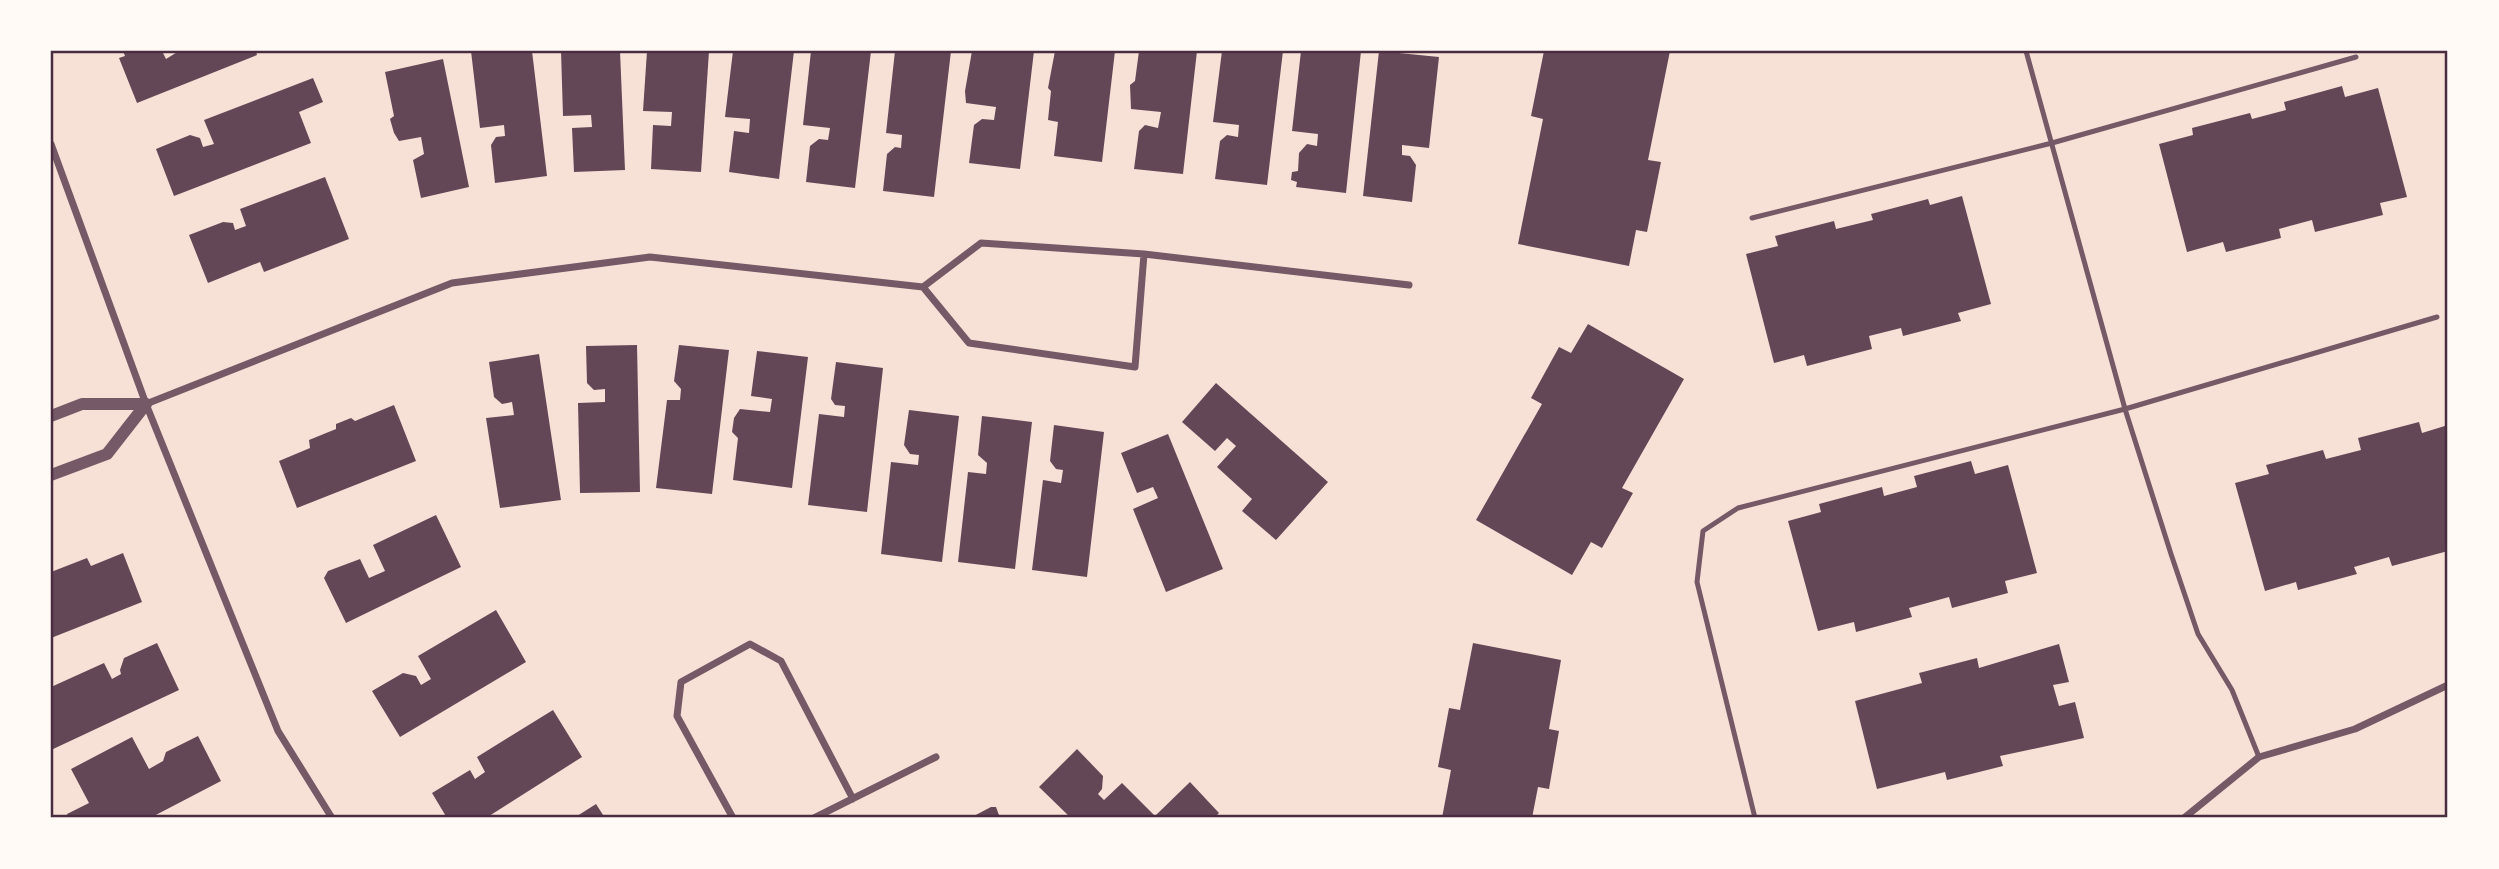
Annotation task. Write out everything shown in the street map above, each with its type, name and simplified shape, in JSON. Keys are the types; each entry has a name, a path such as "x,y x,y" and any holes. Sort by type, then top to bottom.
{"street":[{"path":"51,144 146,404 278,731 332,818"},
{"path":"51,416 82,404 146,404 452,283 650,257 923,287 981,243 1144,254 1409,285"},
{"path":"923,287 969,342 1135,367 1144,254"},
{"path":"51,475 107,454 146,404"},
{"path":"733,818 677,716 681,682 750,644 781,661 853,799"},
{"path":"2184,818 2259,757 2355,729 2448,685"},
{"path":"814,818 936,757"}],"lane":[{"path":"2026,51 2125,409 2198,634 2232,690 2259,757"},
{"path":"1752,218 2052,143 2356,57"},
{"path":"1755,818 1697,582 1703,531 1738,508 2125,409 2437,317"}],"building":[{"path":"123,51 162,51 166,59 179,51 256,51 257,55 137,103 119,58 125,56"},
{"path":"471,51 532,51 547,176 495,183 491,145 496,137 505,136 504,125 480,128"},
{"path":"561,51 620,51 625,170 574,172 572,128 592,127 591,115 563,116"},
{"path":"647,51 709,51 701,172 651,169 653,125 671,126 672,112 643,111"},
{"path":"733,51 794,51 779,179 729,172 734,131 749,133 750,119 725,117"},
{"path":"811,51 871,51 855,188 806,182 810,146 819,139 828,140 830,128 803,125"},
{"path":"895,51 951,51 934,197 883,191 887,154 895,147 901,148 902,135 886,133"},
{"path":"972,51 1034,51 1020,169 969,163 974,125 982,119 994,120 996,107 966,103 965,91"},
{"path":"1055,51 1115,51 1102,162 1054,156 1058,122 1048,120 1051,91 1048,88"},
{"path":"1139,51 1197,51 1183,174 1134,169 1139,131 1145,125 1158,128 1161,112 1131,109 1130,85 1135,81"},
{"path":"1222,51 1283,51 1267,185 1215,179 1220,141 1227,135 1238,137 1239,125 1213,122"},
{"path":"1301,51 1361,51 1346,193 1296,187 1297,182 1291,180 1292,172 1298,171 1299,153 1307,144 1317,146 1318,134 1292,131"},
{"path":"1379,51 1439,57 1429,148 1402,145 1402,155 1410,156 1416,165 1412,202 1363,196"},
{"path":"1544,51 1670,51 1648,160 1661,162 1647,232 1636,230 1629,266 1518,244 1543,119 1531,116"},
{"path":"443,59 469,187 421,198 413,160 424,154 421,137 399,141 394,133 390,119 394,116 385,72"},
{"path":"313,78 323,102 299,112 311,143 174,196 156,149 190,135 200,138 203,147 214,144 204,120"},
{"path":"2342,86 2345,97 2378,88 2407,197 2380,203 2383,215 2315,232 2312,220 2279,229 2281,238 2226,252 2223,242 2187,252 2159,144 2193,135 2192,128 2250,113 2252,119 2286,110 2284,102"},
{"path":"325,177 349,239 264,272 260,262 208,283 189,235 223,222 233,223 235,230 246,226 240,209"},
{"path":"1962,196 1991,304 1958,313 1961,321 1903,336 1901,328 1869,336 1872,349 1807,366 1804,355 1774,363 1746,254 1778,246 1775,236 1834,221 1836,229 1873,220 1871,214 1928,199 1930,205"},
{"path":"1588,324 1684,379 1622,488 1633,493 1602,548 1591,542 1572,575 1476,520 1542,404 1531,398 1559,347 1571,353"},
{"path":"637,345 640,492 580,493 578,403 605,402 605,389 594,390 587,383 586,346"},
{"path":"679,345 729,350 712,494 656,488 667,400 680,400 681,389 674,381"},
{"path":"757,351 808,357 792,488 733,480 738,438 732,432 734,418 740,409 770,412 772,399 751,396"},
{"path":"539,354 561,500 500,508 486,418 514,415 512,402 502,404 494,397 489,362"},
{"path":"836,362 883,368 867,512 808,505 819,414 844,417 845,406 835,405 831,399"},
{"path":"1216,383 1328,482 1276,540 1242,511 1252,499 1217,467 1236,446 1227,438 1215,451 1182,422"},
{"path":"394,405 416,461 297,508 279,461 310,448 309,440 336,429 336,424 351,418 355,421"},
{"path":"909,410 959,416 942,562 881,554 891,462 918,465 919,455 910,454 904,445"},
{"path":"982,416 1032,422 1015,569 958,562 968,472 986,474 987,463 978,455"},
{"path":"2419,422 2422,433 2448,425 2448,551 2392,566 2389,557 2354,567 2357,574 2298,590 2296,582 2265,591 2235,483 2269,474 2266,465 2323,450 2326,459 2361,450 2358,438"},
{"path":"1054,425 1104,432 1087,577 1032,570 1043,480 1061,483 1063,470 1056,469 1050,461"},
{"path":"1168,434 1223,569 1166,592 1133,509 1158,498 1153,487 1137,493 1121,453"},
{"path":"1971,461 1975,474 2008,465 2037,573 2005,581 2008,593 1952,608 1949,597 1909,608 1912,617 1856,632 1854,622 1818,631 1788,521 1821,512 1819,504 1882,487 1884,496 1917,487 1914,476"},
{"path":"436,515 461,567 346,623 324,578 328,571 360,559 369,578 385,571 373,545"},
{"path":"123,553 142,602 51,638 51,572 87,558 91,566"},
{"path":"496,610 526,662 400,737 372,691 403,673 416,676 421,685 431,679 418,656"},
{"path":"157,643 179,690 51,750 51,687 104,663 112,679 121,674 124,658"},
{"path":"1473,643 1561,660 1549,729 1559,731 1549,789 1538,787 1532,818 1442,818 1451,770 1438,767 1449,708 1460,710"},
{"path":"2059,644 2069,682 2053,685 2059,706 2075,702 2084,738 2000,756 2003,766 1947,780 1945,772 1877,789 1855,701 1922,683 1919,673 1977,658 1979,668"},
{"path":"553,710 582,757 486,818 447,818 432,793 470,770 475,779 485,772 477,757"},
{"path":"198,736 221,781 150,818 69,818 67,814 89,803 71,769 132,737 149,769 163,761 166,752"},
{"path":"1077,749 1103,776 1102,789 1098,794 1104,800 1122,783 1155,816 1190,782 1219,813 1214,818 1071,818 1039,787"},
{"path":"596,804 605,818 574,818"},
{"path":"996,807 1000,818 970,818"}]}
